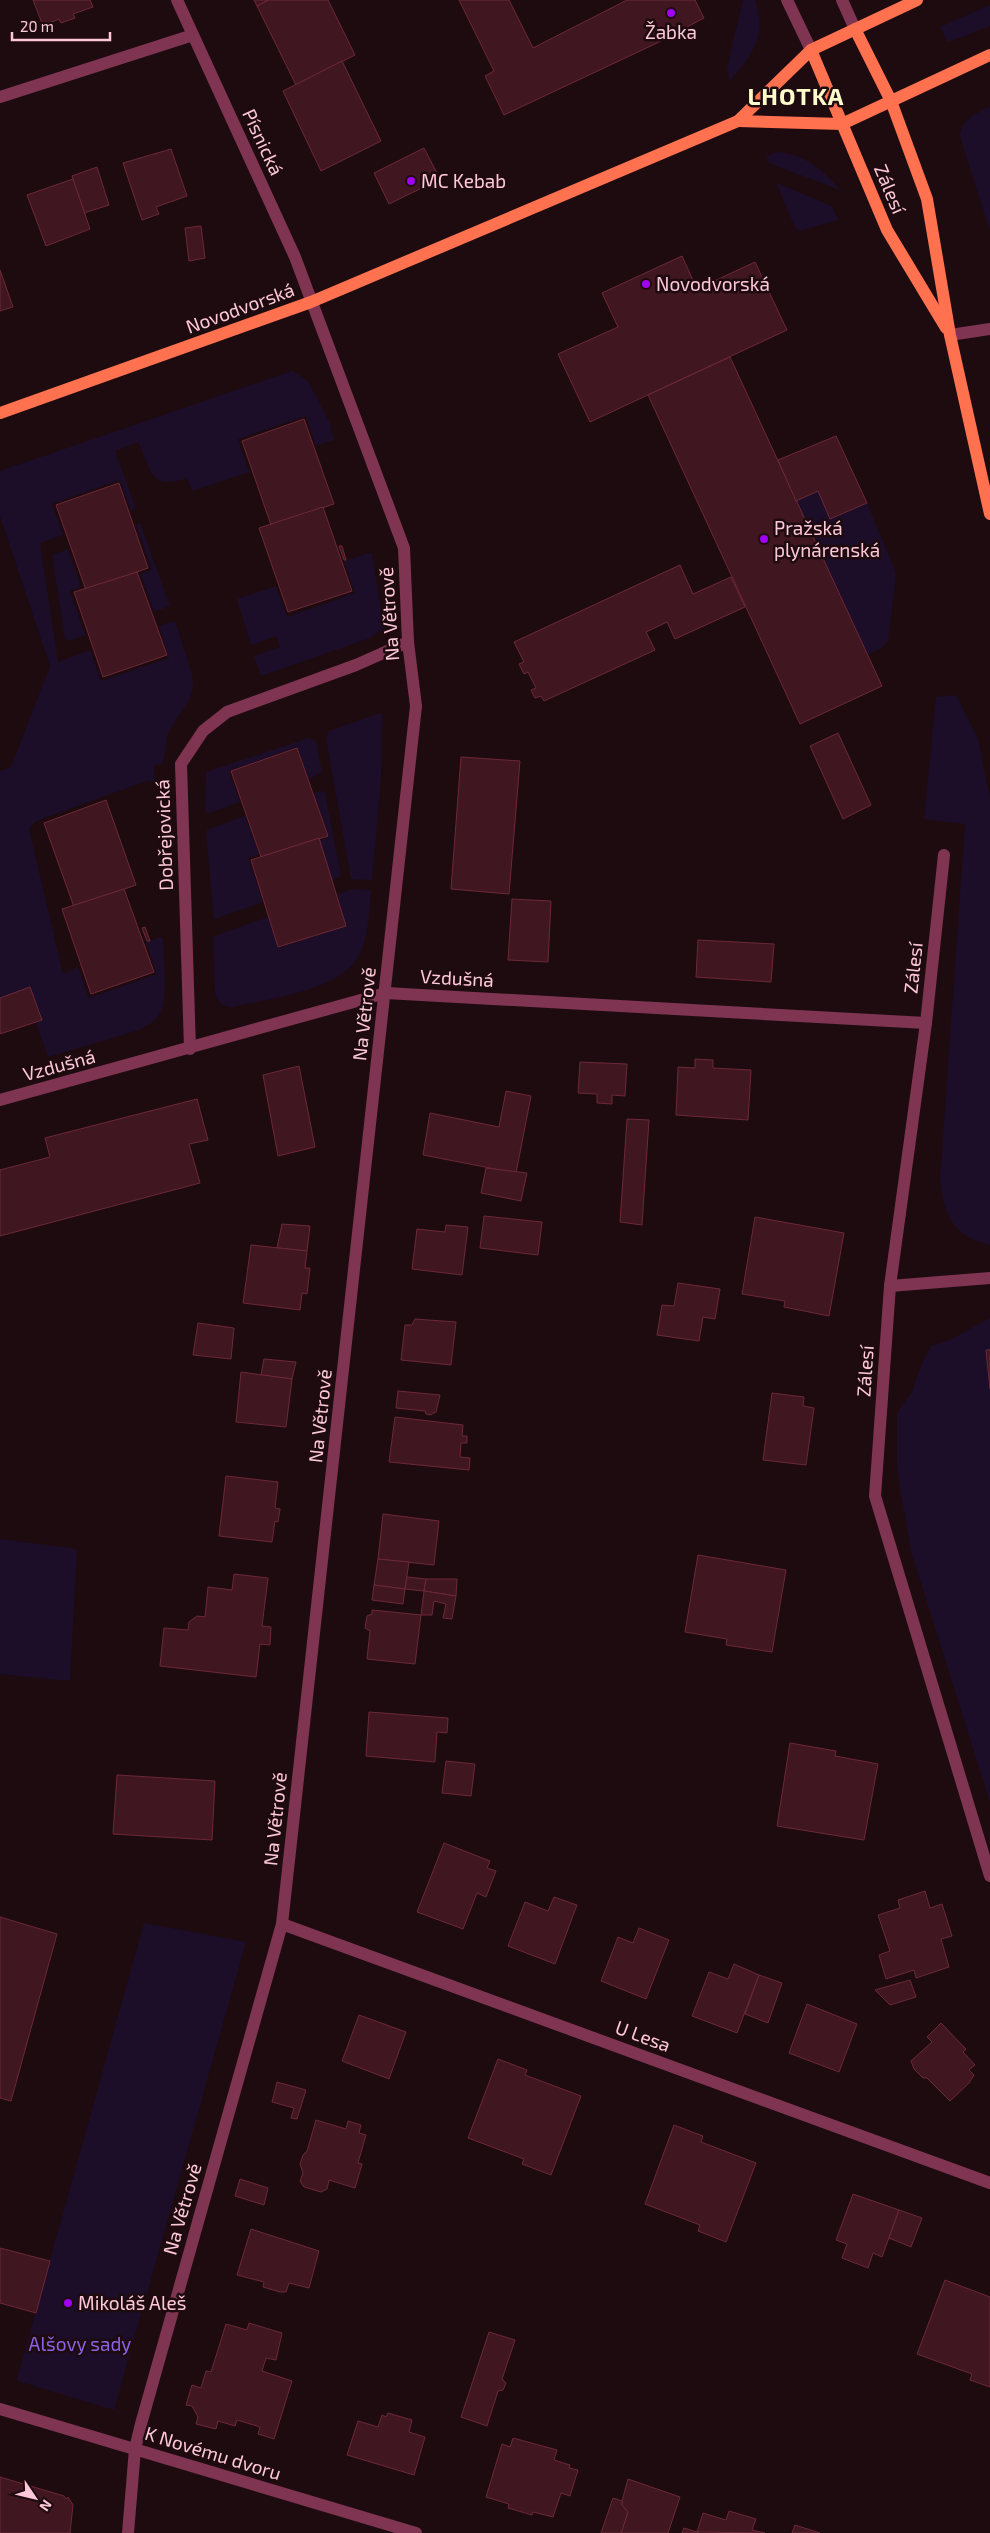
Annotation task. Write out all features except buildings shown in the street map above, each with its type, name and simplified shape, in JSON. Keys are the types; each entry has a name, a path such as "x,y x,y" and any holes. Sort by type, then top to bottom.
{"main road":[{"name":"Novodvorská","path":"0,413 311,302 738,121 811,50 917,0"},
{"name":"Zálesí","path":"856,29 890,101 927,199 950,335 990,514"},
{"name":"Zálesí","path":"811,50 886,230 950,335"},
{"name":"Novodvorská","path":"738,121 842,124 990,55"}],"street":[{"name":"Písnická","path":"177,0 295,257 311,302"},
{"path":"787,0 811,50"},
{"path":"842,0 856,29"},
{"path":"0,97 193,35"},
{"name":"Na Větrově","path":"128,2533 135,2449 141,2424 282,1924 386,993 416,706 408,642 404,548 311,302"},
{"path":"950,335 990,329"},
{"name":"Dobřejovická","path":"190,1049 181,764 204,731 227,712 356,665 408,642"},
{"name":"Zálesí","path":"944,855 926,1023 890,1286 875,1496 990,1876"},
{"name":"Vzdušná","path":"0,1100 190,1049 386,993 926,1023"},
{"path":"890,1286 990,1278"},
{"name":"U Lesa","path":"282,1924 990,2183"},
{"name":"K Novému dvoru","path":"0,2409 416,2533"}],"green space":[{"path":"743,0 755,0 759,24 758,34 756,44 751,53 730,81 727,68"},
{"path":"990,5 990,26 948,42 940,27"},
{"path":"990,107 990,231 960,137 966,121"},
{"path":"778,152 797,156 805,160 827,176 840,190 769,163 766,156"},
{"path":"776,183 832,206 838,220 799,231 795,227"},
{"path":"292,371 308,381 330,423 334,440 316,446 306,416 238,439 249,472 192,491 187,478 165,482 153,475 138,442 115,451 136,509 131,511 120,480 52,504 63,535 40,543 58,662 90,650 101,681 169,658 159,626 175,621 192,674 193,688 189,700 168,732 163,763 154,766 155,785 149,780 36,821 29,829 63,974 78,967 89,998 157,974 146,942 161,937 163,939 165,990 162,1009 158,1016 139,1030 48,1057 36,1022 42,1019 30,987 0,998 0,771 11,767 50,666 0,516 0,471"},
{"path":"818,491 827,511 826,515 828,514 831,519 867,503 896,573 888,641 881,648 868,655 797,501"},
{"path":"140,523 170,606 154,612 141,574 152,570 136,525"},
{"path":"68,549 81,587 70,591 85,635 69,641 65,638 52,555"},
{"path":"369,553 372,554 384,628 370,638 261,676 254,656 280,647 276,636 251,645 237,599 276,586 287,617 355,593 344,561"},
{"path":"956,695 978,739 990,799 990,1245 977,1241 959,1230 944,1203 940,1180 965,824 924,819 936,697"},
{"path":"380,713 382,715 381,778 372,880 351,879 326,738 329,731"},
{"path":"309,738 316,741 322,772 309,779 297,747 229,771 240,802 209,813 205,811 206,772"},
{"path":"321,791 325,793 340,871 340,876 332,881 318,841 329,837 314,793"},
{"path":"245,816 259,854 248,858 263,902 214,919 206,832"},
{"path":"353,889 371,890 365,938 360,953 351,966 338,976 304,991 233,1007 219,1002 215,993 213,938 215,936 268,917 279,948 346,926 337,894"},
{"path":"990,1318 990,1350 986,1350 990,1389 990,1802 911,1551 897,1470 897,1413 912,1392 921,1366 931,1346 950,1340"},
{"path":"0,1539 77,1549 70,1681 0,1674"},
{"name":"Alšovy sady","path":"144,1923 246,1942 114,2410 18,2381 17,2379"}],"place":[{"name":"Žabka","path":"671,13"},
{"name":"MC Kebab","path":"411,181"},
{"name":"Novodvorská","path":"646,284"},
{"name":"Pražská plynárenská","path":"764,539"},
{"name":"Mikoláš Aleš","path":"68,2303"}],"district":[{"name":"LHOTKA","path":"796,97"}]}
